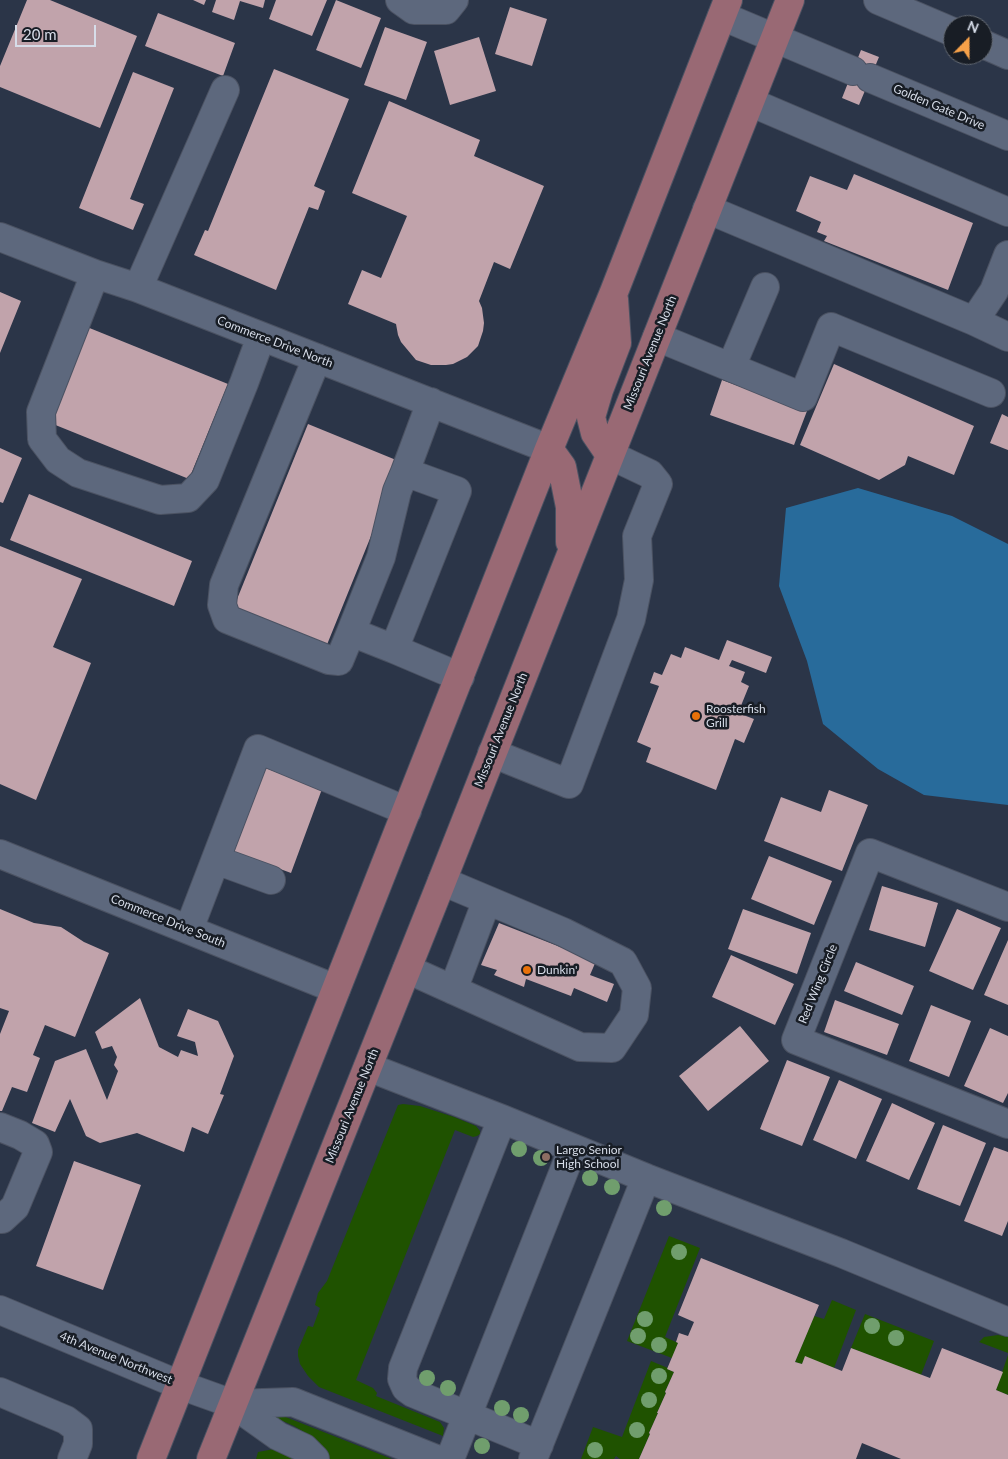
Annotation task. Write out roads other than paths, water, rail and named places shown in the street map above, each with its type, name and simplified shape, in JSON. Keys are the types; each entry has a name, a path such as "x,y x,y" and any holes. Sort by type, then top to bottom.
{"main road":[{"name":"Missouri Avenue North","path":"211,1459 790,0"},
{"path":"151,1459 725,8"},
{"path":"610,455 595,433 591,417 617,343 614,292"},
{"path":"549,449 562,467 570,507 570,554"}],"street":[{"path":"400,0 414,10 446,10 454,0"},
{"path":"878,0 943,28"},
{"name":"Golden Gate Drive","path":"725,8 775,38 1008,136"},
{"path":"993,48 1008,55"},
{"path":"138,288 226,90"},
{"path":"750,102 1008,212"},
{"path":"707,209 1008,337"},
{"name":"Commerce Drive North","path":"0,237 95,274 138,288 549,449"},
{"path":"974,322 994,291 1008,255"},
{"path":"95,274 41,412 42,439 58,460 78,473 160,500 188,498 205,480 262,336"},
{"path":"731,367 765,286"},
{"path":"657,337 802,397 831,327 991,393"},
{"path":"317,358 224,584 222,605 227,619 329,660 339,662 381,557 397,491 431,402"},
{"path":"492,753 569,784 631,619 639,580 637,536 658,484 650,474 610,455"},
{"path":"394,649 457,491 405,472"},
{"path":"351,632 460,676"},
{"path":"189,930 258,749 407,811"},
{"name":"Red Wing Circle","path":"1008,907 870,853 796,1040 1008,1124"},
{"name":"Commerce Drive South","path":"0,854 336,988"},
{"path":"216,860 271,880"},
{"path":"407,969 580,1047 612,1048 634,1015 637,988 623,962 563,932 442,880"},
{"path":"453,990 487,900"},
{"path":"368,1067 849,1257 1008,1322"},
{"path":"502,1119 402,1376 404,1386 409,1391 467,1416 536,1452 646,1178"},
{"path":"0,1127 20,1135 35,1144 38,1152 15,1207 0,1219"},
{"path":"450,1459 573,1148"},
{"name":"4th Avenue Northwest","path":"0,1310 232,1404"},
{"path":"0,1392 66,1420 78,1429 78,1444 72,1459"},
{"path":"232,1404 293,1402 436,1459"},
{"path":"232,1404 278,1436 304,1448 315,1459"}],"water":[{"path":"858,488 952,516 1008,544 1008,805 924,795 878,769 823,724 807,661 779,586 786,508"}],"place":[{"name":"Roosterfish Grill","path":"696,716"},
{"name":"Dunkin'","path":"527,970"},
{"name":"Largo Senior High School","path":"546,1157"}]}
